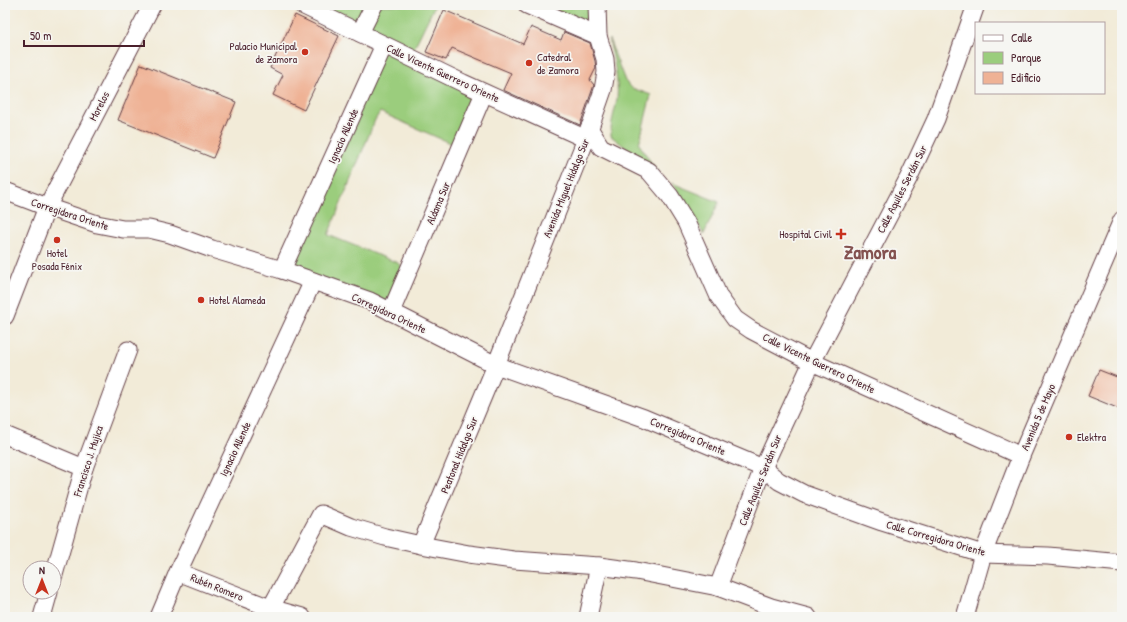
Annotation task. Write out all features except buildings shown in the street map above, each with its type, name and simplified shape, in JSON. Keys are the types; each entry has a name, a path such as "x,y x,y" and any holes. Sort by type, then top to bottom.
{"street":[{"name":"Morelos","path":"5,316 47,207 152,5"},
{"name":"Calle Vicente Guerrero Oriente","path":"302,5 484,93 587,133 602,147 649,171 670,196 686,222 720,297 735,319 751,330 812,362 1021,456"},
{"path":"360,33 374,5"},
{"path":"527,5 598,36"},
{"name":"Avenida Miguel Hidalgo Sur","path":"496,365 603,90 606,72 598,36 598,5"},
{"name":"Calle Aquiles Serdán Sur","path":"718,587 763,468 812,362 909,177 936,119 976,5"},
{"name":"Ignacio Allende","path":"282,270 384,45"},
{"name":"Aldama Sur","path":"391,312 484,93"},
{"name":"Corregidora Oriente","path":"5,191 47,207 103,225 123,229 149,229 170,234 212,249 282,270 370,301 496,365 644,418 763,468"},
{"name":"Avenida 5 de Mayo","path":"965,617 983,554 1021,456 1122,220"},
{"name":"Ignacio Allende","path":"159,617 178,572 313,281"},
{"name":"Francisco J. Mujica","path":"58,560 84,468 128,350"},
{"name":"Peatonal Hidalgo Sur","path":"421,546 496,365"},
{"path":"5,435 84,468"},
{"name":"Calle Corregidora Oriente","path":"763,468 779,481 804,494 882,522 983,554 1048,556 1122,563"},
{"path":"268,613 321,514 351,527 421,546 499,558 600,566 636,571 718,587 770,612 808,617"},
{"path":"588,617 600,566"},
{"name":"Rubén Romero","path":"178,572 268,613 302,617"},
{"path":"42,617 47,600"}],"green space":[{"path":"305,5 375,5 360,33"},
{"path":"376,5 435,5 411,54 364,31"},
{"path":"548,5 597,5 598,36"},
{"path":"609,39 625,81 632,88 651,95 639,144 658,173 611,136 611,127 617,99 617,84"},
{"path":"382,49 482,98 461,148 380,112 375,120 328,235 398,263 408,273 391,312 285,264"},
{"path":"672,183 719,202 704,234"}],"place":[{"name":"Palacio Municipal de Zamora","path":"305,52"},
{"name":"Catedral de Zamora","path":"529,63"},
{"name":"Hospital Civil","path":"841,234"},
{"name":"Hotel Posada Fénix","path":"57,240"},
{"name":"Hotel Alameda","path":"201,300"},
{"name":"Elektra","path":"1069,437"}],"district":[{"name":"Zamora","path":"870,252"}]}
